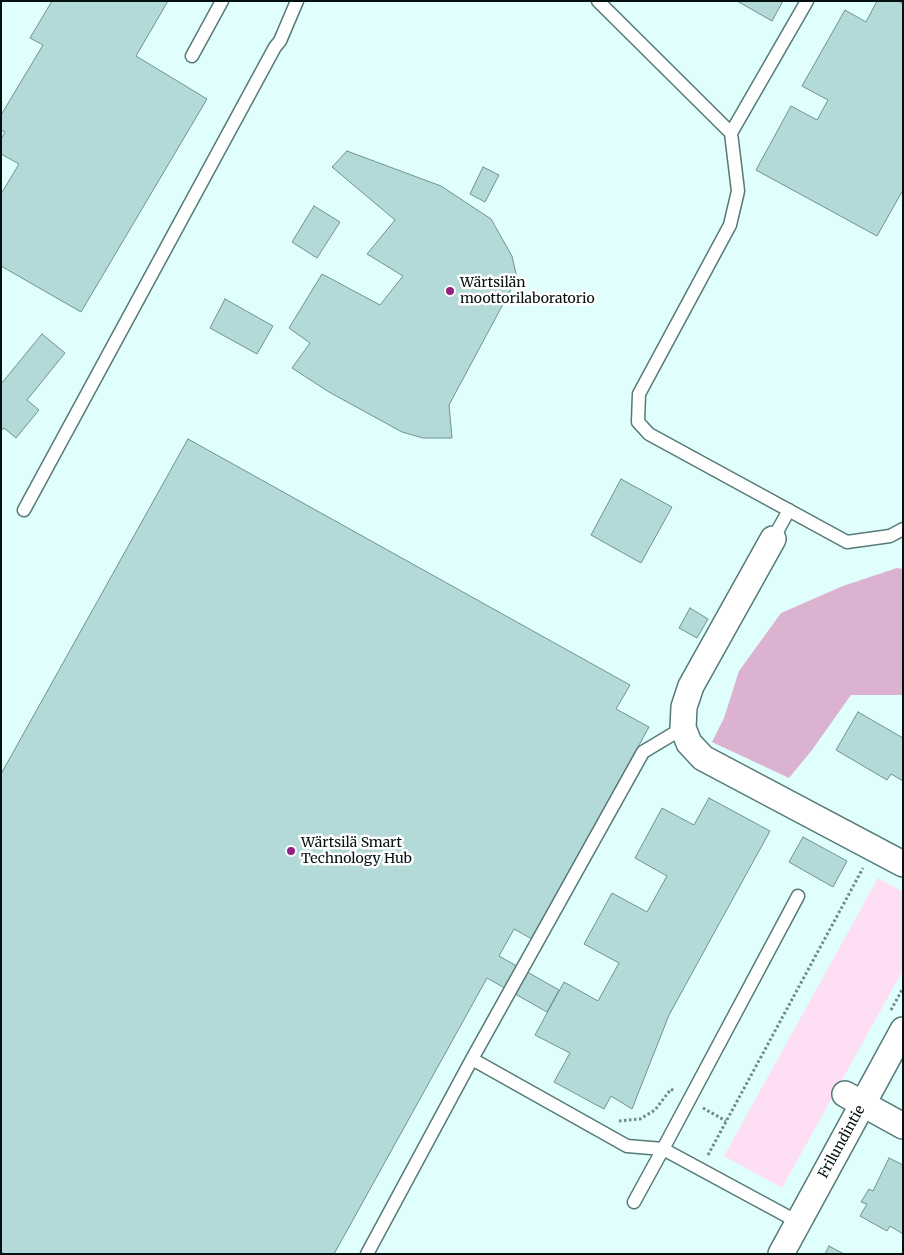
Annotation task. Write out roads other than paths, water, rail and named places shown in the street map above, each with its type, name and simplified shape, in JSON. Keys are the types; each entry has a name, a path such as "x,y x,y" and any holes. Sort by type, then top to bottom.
{"street":[{"path":"773,539 691,686 684,707 683,728 689,743 703,758 903,864"},
{"name":"Frilundintie","path":"781,1254 798,1222 854,1099 903,1030"},
{"path":"854,1099 903,1126"}],"lane":[{"path":"192,56 222,1"},
{"path":"24,510 275,47 280,41 297,1"},
{"path":"598,1 731,133"},
{"path":"807,1 731,133 738,191 730,225 639,394 638,422 650,434 847,542 890,536 903,529"},
{"path":"773,539 789,510"},
{"path":"366,1254 643,752 683,728"},
{"path":"634,1202 798,896"},
{"path":"472,1059 626,1146 663,1149 798,1222"}],"place":[{"name":"Wärtsilän moottorilaboratorio","path":"450,291"},
{"name":"Wärtsilä Smart Technology Hub","path":"291,851"}]}
